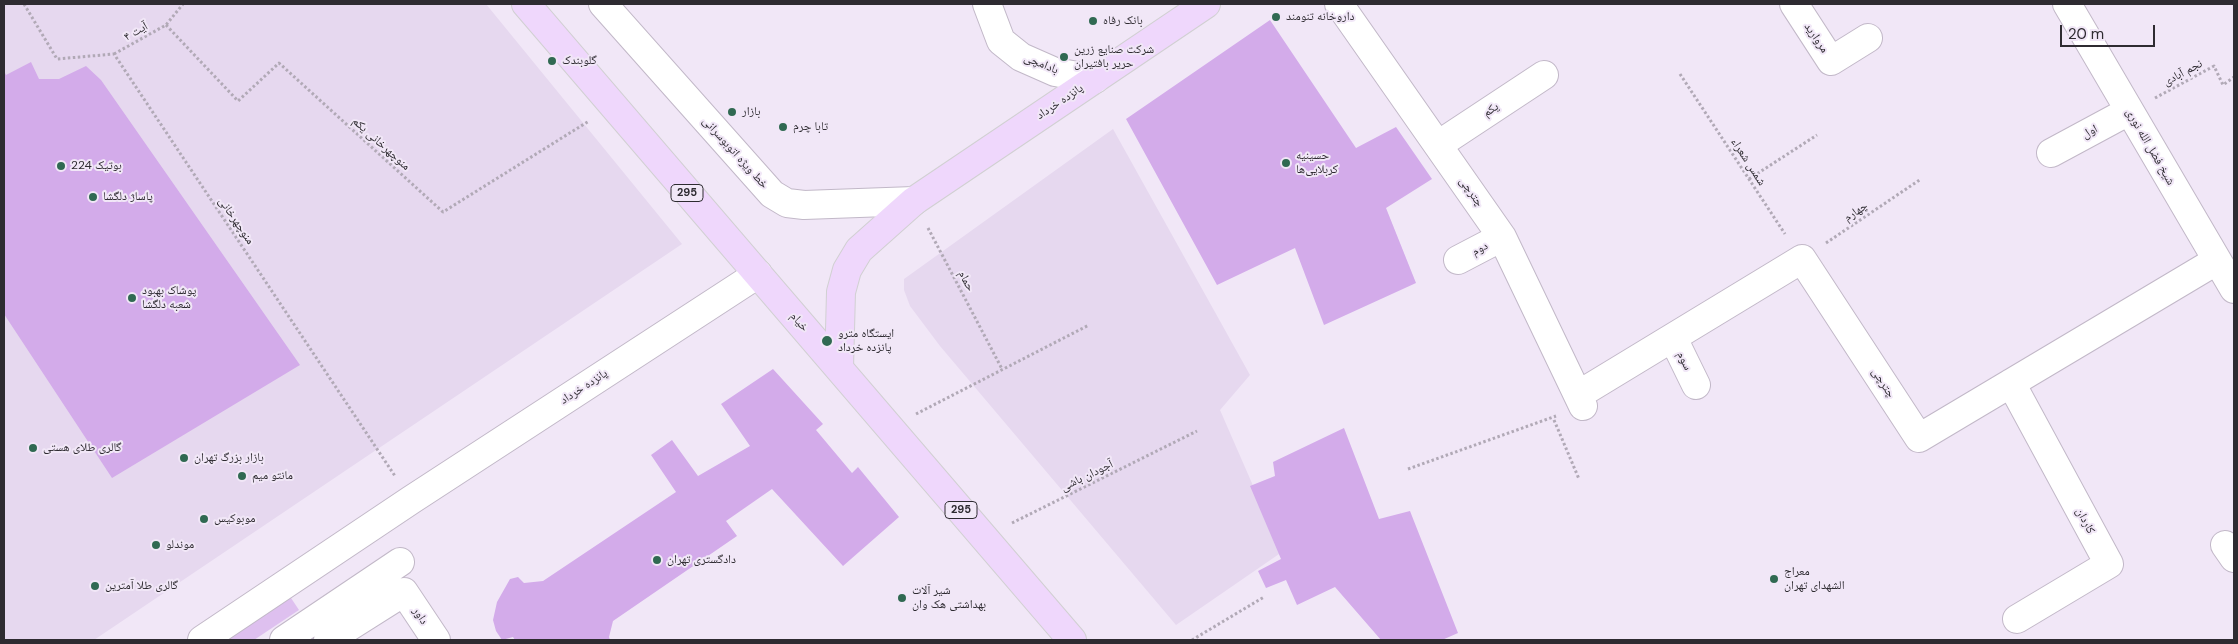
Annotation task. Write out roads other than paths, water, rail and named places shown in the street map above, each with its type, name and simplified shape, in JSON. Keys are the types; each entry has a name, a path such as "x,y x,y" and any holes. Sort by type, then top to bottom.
{"main road":[{"name":"خیام","path":"526,4 1072,640"},
{"name":"پانزده خرداد","path":"839,368 841,292 847,270 859,250 914,201 1206,4"}],"street":[{"name":"خط ویژه اتوبوسرانی","path":"603,4 772,194 788,203 804,205 914,201"},
{"name":"بادامچی","path":"987,4 1001,42 1021,57 1055,72 1095,79"},
{"name":"چترچی","path":"1339,4 1502,237 1580,400 1673,338 1802,259 1919,438 2011,383 2227,273"},
{"name":"مروارید","path":"1794,4 1831,61 1868,38"},
{"name":"شیخ فضل الله نوری","path":"2067,4 2129,112 2227,273"},
{"name":"یکم","path":"1438,145 1544,75"},
{"name":"اول","path":"2051,153 2129,112"},
{"name":"دوم","path":"1458,260 1502,237"},
{"name":"پانزده خرداد","path":"202,640 411,500 758,274"},
{"name":"سوم","path":"1673,338 1696,385"},
{"name":"کاردان","path":"2011,383 2109,564 2017,619"},
{"path":"284,640 400,562"},
{"name":"داور","path":"328,640 404,592 436,640"}],"place":[{"name":"داروخانه تنومند","path":"1276,17"},
{"name":"بانک رفاه","path":"1093,21"},
{"name":"شرکت صنایع زرین حریر بافتیران","path":"1064,57"},
{"name":"گلوبندک","path":"552,61"},
{"name":"بازار","path":"732,112"},
{"name":"تابا چرم","path":"783,127"},
{"name":"حسینیه کربلایی‌ها","path":"1286,163"},
{"name":"بوتیک 224","path":"61,166"},
{"name":"پاساژ دلگشا","path":"93,197"},
{"name":"پوشاک بهبود شعبه دلگشا","path":"132,298"},
{"name":"ایستگاه مترو پانزده خرداد","path":"827,341"},
{"name":"گالری طلای هستی","path":"33,448"},
{"name":"بازار بزرگ تهران","path":"184,458"},
{"name":"مانتو میم","path":"242,476"},
{"name":"موبوکیس","path":"204,519"},
{"name":"موندلو","path":"156,545"},
{"name":"دادگستری تهران","path":"657,560"},
{"name":"معراج الشهدای تهران","path":"1774,579"},
{"name":"گالری طلا آمترین","path":"95,586"},
{"name":"شیر آلات بهداشتی هک وان","path":"902,598"}]}
